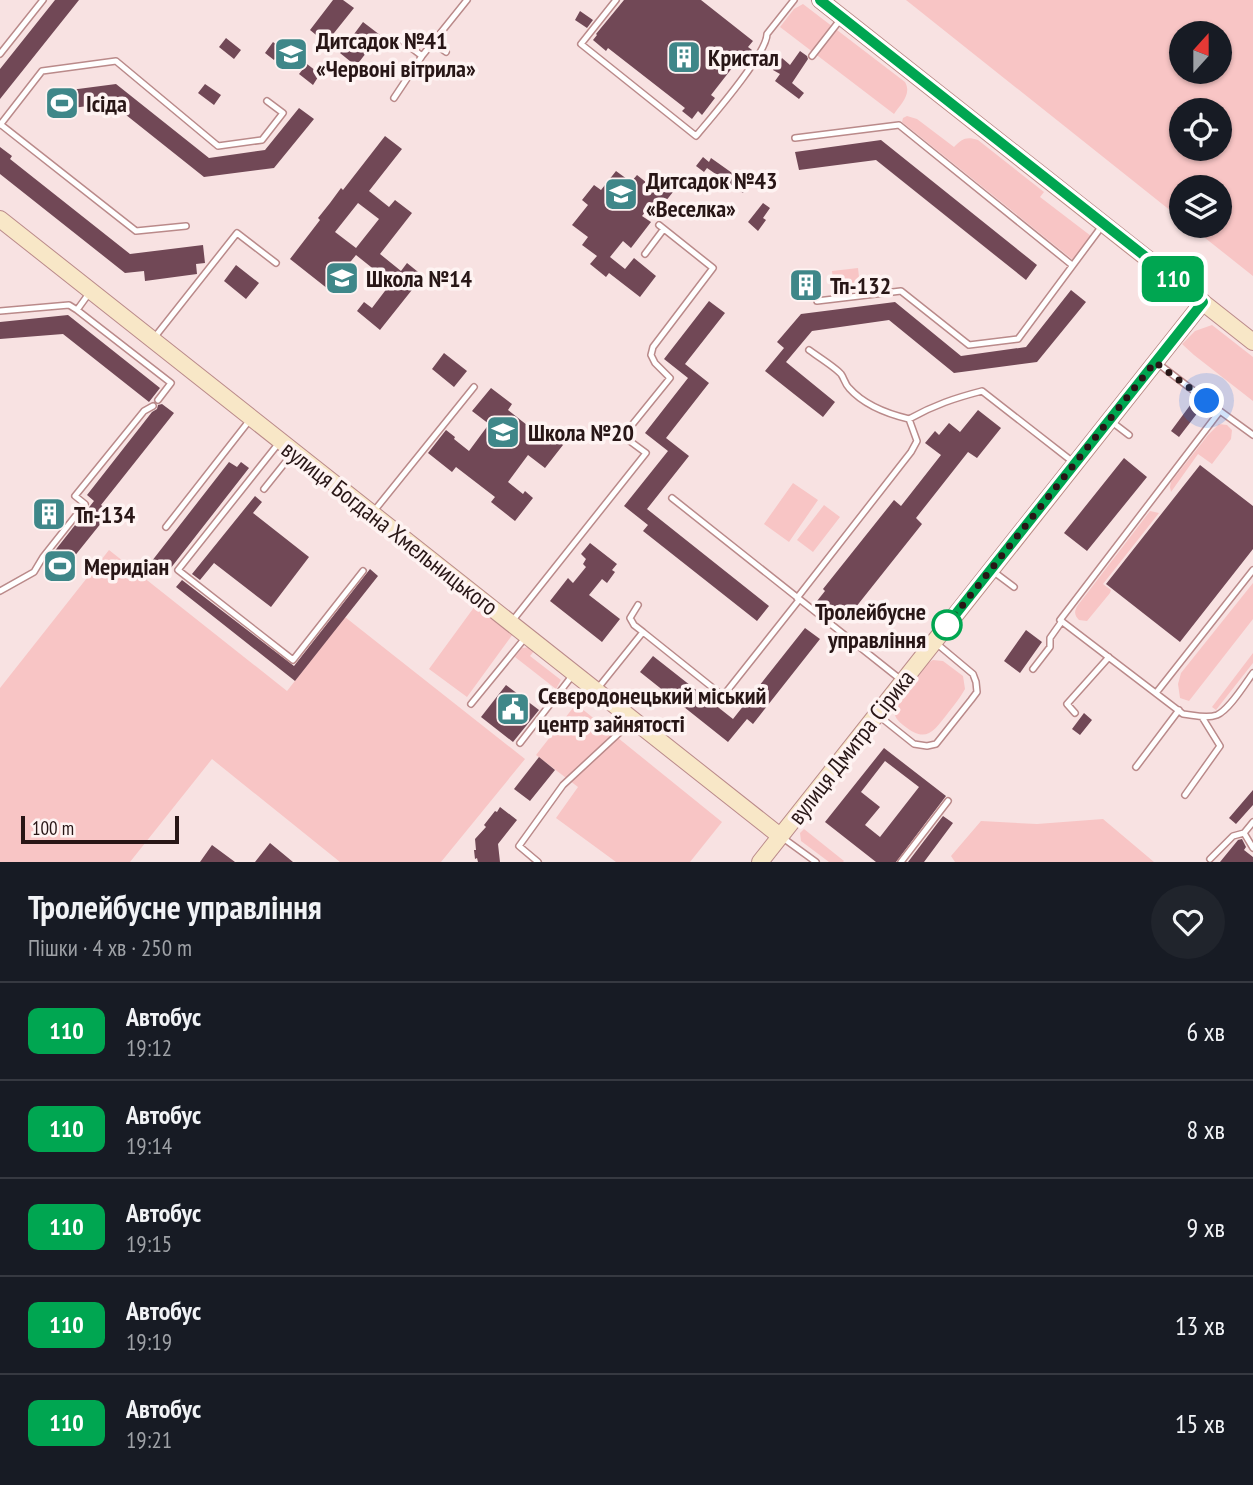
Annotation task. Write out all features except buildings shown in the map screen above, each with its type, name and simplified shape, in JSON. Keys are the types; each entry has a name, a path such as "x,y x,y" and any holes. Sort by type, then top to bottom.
{"street":[{"path":"820,0 1253,342"},
{"name":"вулиця Богдана Хмельницького","path":"0,219 780,836"},
{"name":"вулиця Дмитра Сірика","path":"760,862 1203,302"}],"lane":[{"path":"0,54 43,0"},
{"path":"394,98 422,56 467,0"},
{"path":"616,0 581,44 696,136 751,65 767,41 767,34 794,0"},
{"path":"812,56 842,17"},
{"path":"400,39 422,56"},
{"path":"433,43 446,52"},
{"path":"186,226 135,231 0,124 42,71 116,61 218,146 261,140 283,113 267,101"},
{"path":"795,138 899,125 1072,265"},
{"path":"817,301 901,291 968,345 1018,339 1103,224"},
{"path":"511,623 646,453 623,436 670,378 655,363 651,355 653,347 713,268 661,228 645,254"},
{"path":"152,340 237,233 276,263"},
{"path":"77,310 91,291"},
{"path":"0,311 69,305 171,383 156,403 144,411 75,496 85,504 34,572 0,591"},
{"path":"809,350 841,374 852,392 863,400 909,419 955,397 982,391 1075,464"},
{"path":"1155,362 1253,435"},
{"path":"372,513 474,387"},
{"path":"1033,669 1049,647 1050,638 1062,621 1060,620 1220,411"},
{"path":"166,527 251,418"},
{"path":"638,605 630,618 634,625 723,696 911,452 918,441 909,419"},
{"path":"1110,420 1129,435"},
{"path":"280,441 178,570 292,660 363,571"},
{"path":"264,489 294,452"},
{"path":"672,498 902,681"},
{"path":"991,569 1014,587"},
{"path":"1156,693 1253,570"},
{"path":"1062,621 1183,713 1202,717 1217,715 1225,709 1253,673"},
{"path":"596,690 643,632"},
{"path":"471,704 527,636"},
{"path":"876,715 914,744 927,747 936,744 971,700 977,692 973,674 934,642"},
{"path":"1075,713 1067,704 1109,657"},
{"path":"520,743 574,673"},
{"path":"1136,767 1179,710"},
{"path":"1185,795 1220,746 1202,717"},
{"path":"538,862 519,846 563,785 634,720"},
{"path":"901,862 948,801"},
{"path":"1210,859 1233,836 1244,833 1253,822"},
{"path":"1244,833 1253,848"},
{"path":"780,836 816,862"}],"shaded area":[{"path":"906,0 1253,0 1253,276 1205,238 1232,238 1232,175 1169,175 1169,209"},
{"path":"803,4 905,82 906,95 894,114 780,27 794,9"},
{"path":"907,116 917,119 954,147 964,139 978,140 1044,192 1040,197 1091,236 1073,260 902,122"},
{"path":"858,268 860,286 834,290 832,271"},
{"path":"1212,325 1253,357 1253,401 1182,344 1195,331"},
{"path":"1219,424 1227,425 1232,430 1231,439 1212,464 1198,454 1171,492 1171,482"},
{"path":"793,483 818,500 789,542 764,524"},
{"path":"824,505 840,517 813,552 797,540"},
{"path":"1150,511 1159,513 1103,584 1111,590 1110,593 1087,621 1079,620 1075,613 1078,605"},
{"path":"109,550 287,691 345,617 525,759 441,862 340,862 212,759 130,862 0,862 0,688"},
{"path":"1253,583 1253,619 1189,701 1180,698 1178,684 1181,673"},
{"path":"475,606 513,634 467,697 429,669"},
{"path":"522,648 535,650 530,656 561,680 556,689 515,657"},
{"path":"1253,653 1253,663 1216,710 1212,707"},
{"path":"933,660 943,661 963,676 965,689 933,730 923,735 911,731 899,721 895,706"},
{"path":"576,704 722,822 690,862 616,862 556,818 578,787 536,755"},
{"path":"1103,819 1154,862 955,862 951,856 981,821 1037,824"},
{"path":"804,829 844,861 829,862 801,841 800,833"}],"bus line":[{"name":"110","path":"820,0 1203,302 947,625"}],"place":[{"name":"Дитсадок №41 «Червоні вітрила»","path":"291,54"},
{"name":"Кристал","path":"684,57"},
{"name":"Ісіда","path":"62,103"},
{"name":"Дитсадок №43 «Веселка»","path":"621,194"},
{"name":"Школа №14","path":"342,278"},
{"name":"Тп-132","path":"806,285"},
{"name":"Школа №20","path":"503,432"},
{"name":"Тп-134","path":"49,514"},
{"name":"Меридіан","path":"60,566"},
{"name":"Тролейбусне управління","path":"947,625"},
{"name":"Сєвєродонецький міський центр зайнятості","path":"513,709"}],"route":[{"path":"947,625 1155,362 1207,401"}]}
